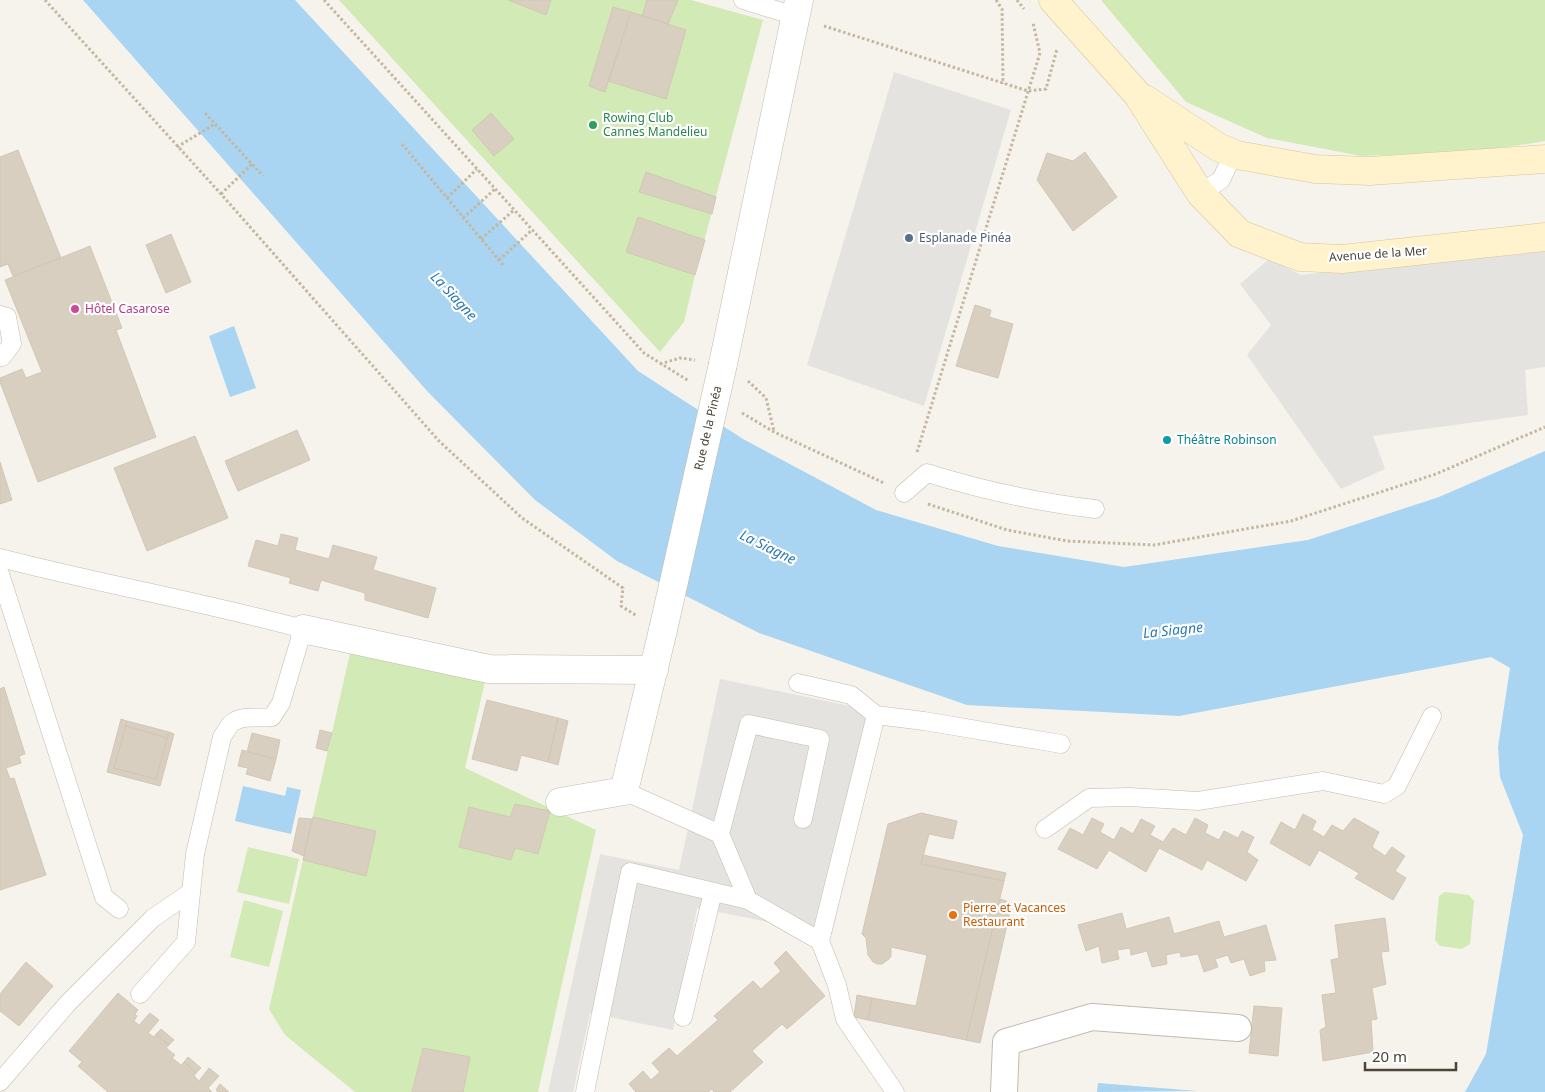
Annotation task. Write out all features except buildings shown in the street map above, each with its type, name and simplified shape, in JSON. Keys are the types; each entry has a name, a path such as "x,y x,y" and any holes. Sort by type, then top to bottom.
{"main road":[{"name":"Avenue de la Mer","path":"1053,0 1137,94 1200,193 1240,234 1300,257 1342,259 1545,237"},
{"name":"Avenue de la Mer","path":"1137,94 1218,147 1237,155 1314,170 1370,171 1545,159"}],"street":[{"name":"Rue de la Pinéa","path":"624,791 654,670 723,364 797,8"},
{"path":"303,629 490,669 654,670"},
{"path":"560,802 624,791"},
{"path":"1004,1092 1006,1042 1092,1017 1238,1028"}],"lane":[{"path":"743,0 797,8"},
{"path":"1200,193 1221,180 1228,165 1237,155"},
{"path":"0,315 7,317 12,344 2,357 0,356"},
{"path":"904,493 927,473 1002,495 1048,504 1095,509"},
{"path":"0,558 72,577 258,617 303,629 281,703 272,717 261,719 245,717 232,723 222,737 195,854 186,942 140,994"},
{"path":"0,574 104,897 119,909"},
{"path":"798,683 851,695 876,715 924,720 1061,744"},
{"path":"876,715 820,941 837,985 845,1019 895,1092"},
{"path":"1045,829 1089,798 1129,797 1198,801 1323,781 1384,794 1397,786 1432,716"},
{"path":"748,900 720,834 749,724 820,739 803,819"},
{"path":"624,791 720,834"},
{"path":"585,1092 630,872 748,900 820,941"},
{"path":"0,1082 68,1003 153,918 192,892"},
{"path":"683,1017 713,892"}],"path":[{"path":"45,0 176,147 221,194 439,441 522,518 623,588"},
{"path":"324,0 644,353 692,383"},
{"path":"996,0 1002,9 1003,84"},
{"path":"797,8 1003,84 1028,91 1046,89 1058,49"},
{"path":"904,493 1040,52 1032,20"},
{"path":"205,113 263,176"},
{"path":"176,147 215,124"},
{"path":"402,144 503,265"},
{"path":"221,194 252,164"},
{"path":"447,198 477,169"},
{"path":"464,218 495,189"},
{"path":"481,239 514,210"},
{"path":"498,260 532,230"},
{"path":"723,364 748,381 766,398 774,432"},
{"path":"741,412 774,432 904,493 929,504 1007,530 1067,541 1154,544 1291,522 1436,474 1545,427"}],"green space":[{"name":"Rowing Club Cannes Mandelieu","path":"339,0 691,0 763,20 684,322 660,352"},
{"path":"1101,0 1545,0 1545,141 1477,152 1361,156 1267,138 1186,102"},
{"path":"351,649 485,682 465,768 596,830 538,1092 355,1092 285,1035 269,1009"},
{"path":"248,847 299,859 289,904 237,892"},
{"path":"1445,892 1469,895 1474,901 1470,944 1462,949 1440,946 1435,940 1439,896"},
{"path":"244,900 283,911 269,967 230,957"}],"shaded area":[{"name":"Esplanade Pinéa","path":"894,72 1011,110 924,406 807,365"},
{"path":"1545,247 1545,367 1525,370 1528,415 1373,436 1385,469 1341,489 1247,355 1271,325 1240,284 1269,259 1301,275"},
{"path":"720,679 884,713 832,934 697,908 673,1030 590,1013 573,1092 548,1092 600,854 679,870"}],"water":[{"name":"La Siagne","path":"83,0 295,0 638,371 743,439 876,510 998,546 1124,567 1308,540 1439,497 1545,451 1545,1092 1465,1092 1486,1054 1523,835 1500,777 1498,747 1510,668 1491,657 1179,716 967,705 759,633 617,561 535,500 428,392"},
{"path":"234,326 256,388 230,397 209,336"},
{"path":"243,786 285,796 287,787 301,790 291,834 235,821"},
{"path":"1098,1083 1197,1091 1097,1092"}],"place":[{"name":"Rowing Club Cannes Mandelieu","path":"593,125"},
{"name":"Esplanade Pinéa","path":"909,238"},
{"name":"Hôtel Casarose","path":"75,309"},
{"name":"Théâtre Robinson","path":"1167,440"},
{"name":"Pierre et Vacances Restaurant","path":"953,915"}]}
